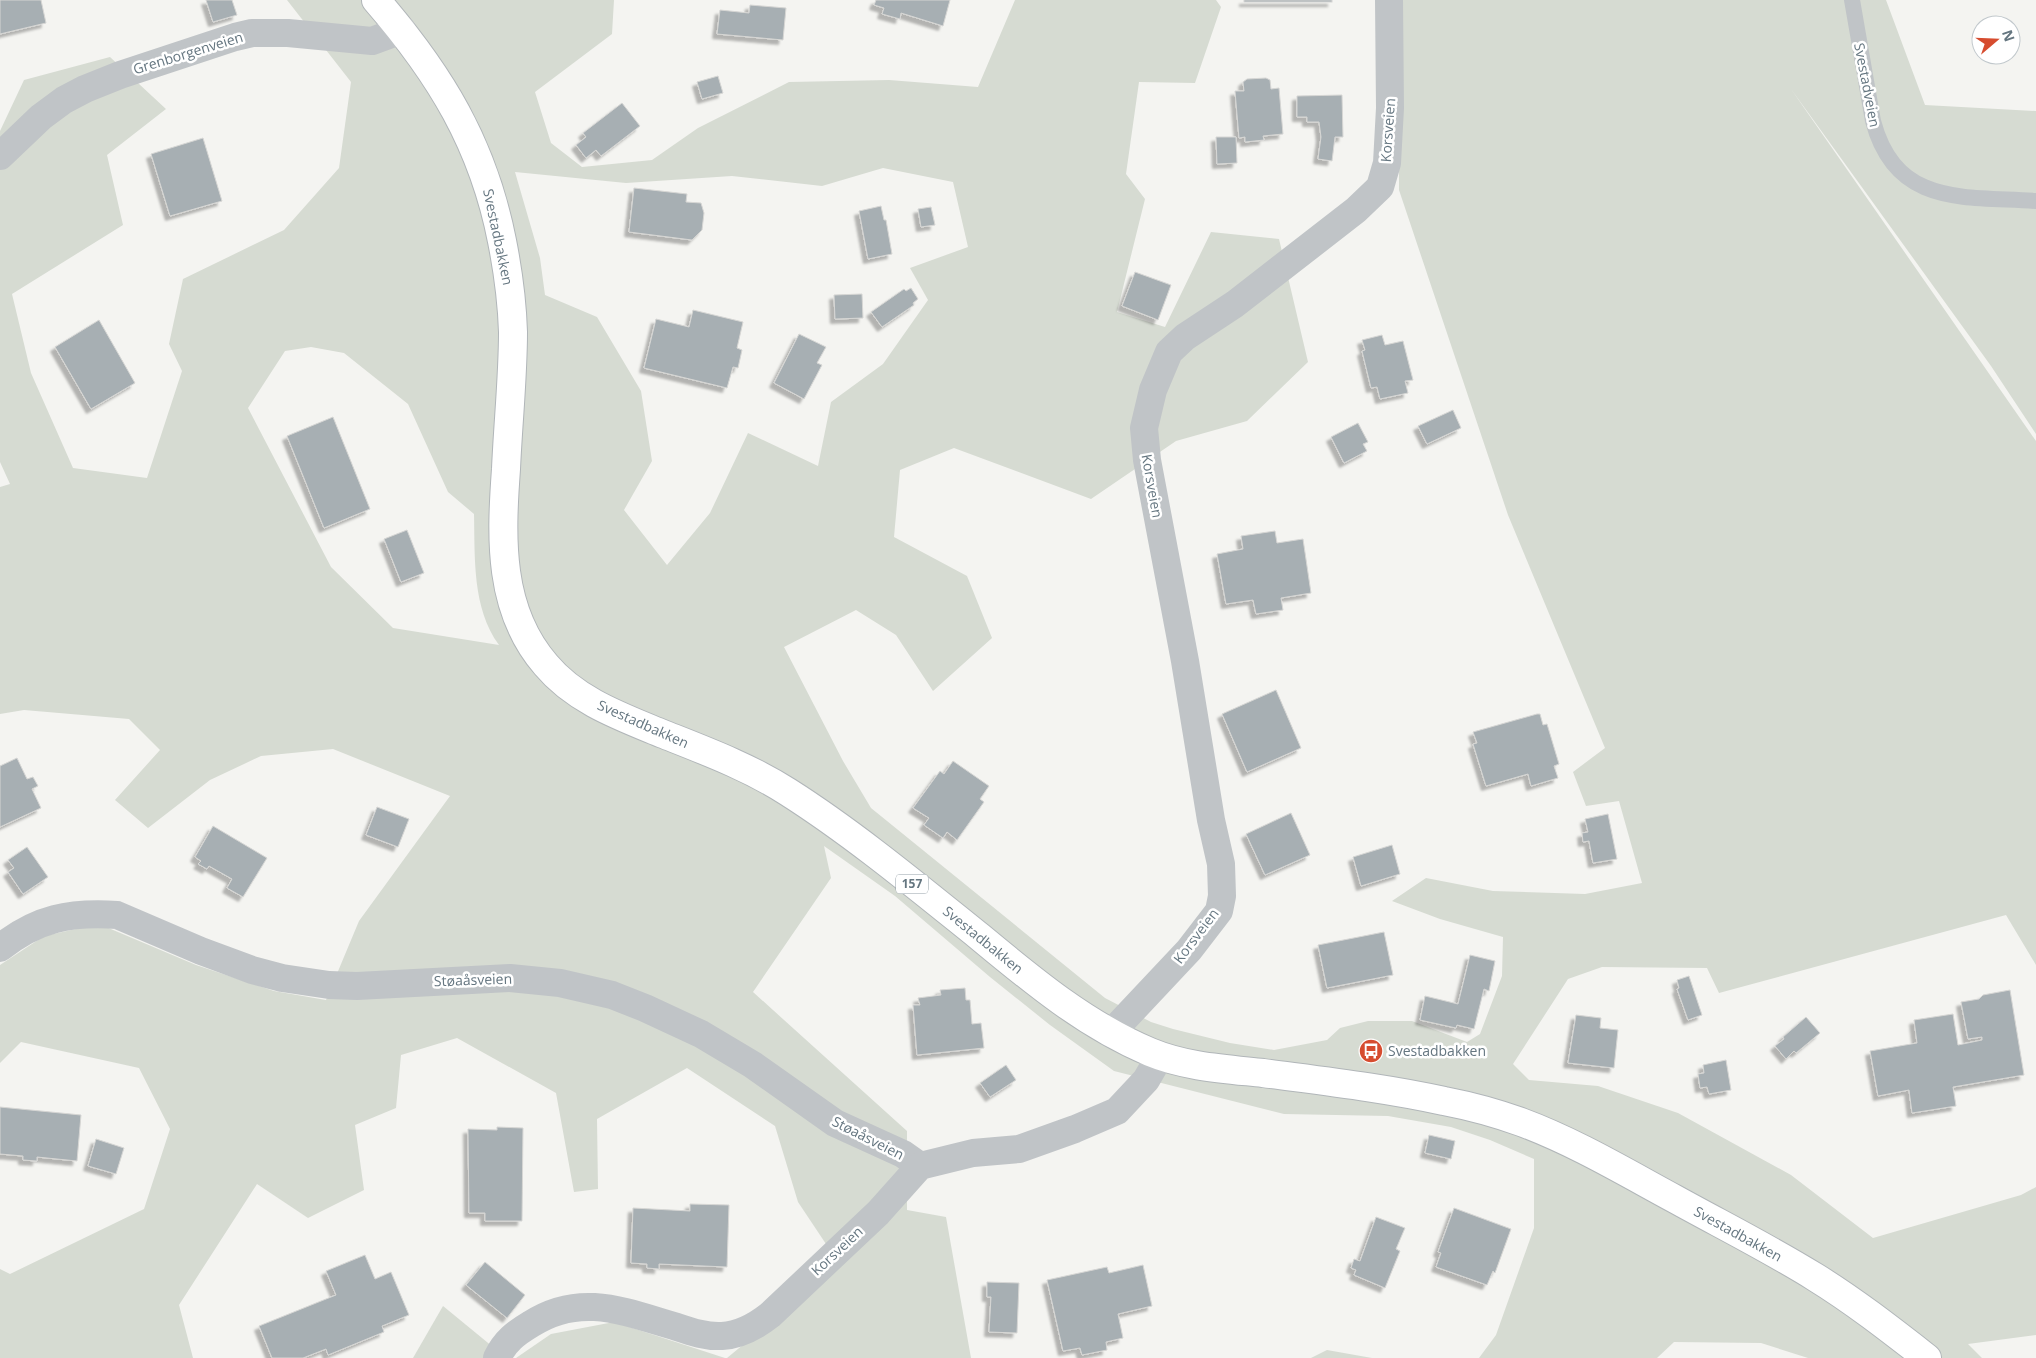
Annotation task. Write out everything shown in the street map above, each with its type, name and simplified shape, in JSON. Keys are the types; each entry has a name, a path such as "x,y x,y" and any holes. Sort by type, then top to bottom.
{"main road":[{"name":"Svestadbakken","path":"376,0 402,30 432,71 460,117 483,168 497,217 509,276 513,329 502,528 506,575 512,603 527,639 544,664 561,681 617,715 740,765 784,790 828,819 879,858 1042,988 1111,1033 1160,1056 1209,1068 1392,1091 1442,1100 1525,1123 1602,1160 1816,1278 1872,1316 1927,1358"}],"street":[{"name":"Korsveien","path":"1111,1033 1189,950 1219,911 1222,896 1221,864 1211,820 1185,661 1147,460 1144,428 1153,390 1169,352 1185,337 1235,304 1356,210 1380,187 1387,164 1390,108 1389,0"},
{"name":"Grenborgenveien","path":"0,156 41,117 64,100 85,89 120,75 235,37 252,34 288,33 372,40 402,30"},
{"name":"Støaåsveien","path":"0,948 28,929 56,918 74,914 117,915 201,951 252,970 282,978 329,985 357,986 510,978 585,988 645,1008 701,1034 754,1065 835,1123 903,1154 920,1166"},
{"path":"920,1166 973,1153 1019,1148 1074,1129 1117,1111 1146,1080 1160,1056"},
{"name":"Korsveien","path":"497,1358 511,1337 542,1317 561,1309 580,1306 599,1307 634,1314 712,1336 741,1332 757,1325 878,1213 920,1166"}],"lane":[{"name":"Svestadveien","path":"1852,0 1873,121 1877,138 1885,155 1914,183 1928,189 1948,195 2036,201"}],"shaded area":[{"path":"287,0 614,0 612,34 535,92 551,143 582,167 652,160 698,128 789,82 889,80 978,87 1015,0 1216,0 1221,7 1195,83 1139,82 1126,174 1145,199 1117,312 1165,327 1211,232 1279,239 1308,362 1247,421 1176,441 1091,499 954,448 900,470 894,537 967,576 992,638 933,691 896,635 856,610 784,647 843,761 871,808 1105,998 1151,1022 1173,1029 1230,1043 1274,1050 1327,1040 1340,1028 1368,1021 1412,1021 1467,1042 1480,1034 1502,976 1503,937 1440,919 1392,901 1426,878 1493,891 1585,894 1642,883 1619,801 1586,806 1573,772 1605,748 1508,515 1399,190 1399,0 1886,0 1925,105 2036,111 2036,434 1991,366 1791,89 2036,441 2036,965 2006,915 1719,993 1707,968 1602,967 1568,979 1513,1064 1529,1080 1598,1086 1678,1113 1791,1175 1873,1238 2021,1195 2036,1187 2036,1335 1968,1344 1982,1358 1808,1358 1761,1343 1674,1342 1657,1358 1479,1358 1496,1335 1534,1228 1534,1159 1490,1140 1451,1127 1388,1116 1284,1114 1114,1071 1050,1025 895,896 824,846 831,878 753,992 907,1131 907,1210 946,1217 971,1358 727,1358 840,1265 798,1202 775,1126 687,1068 597,1119 598,1189 574,1192 556,1093 457,1038 401,1055 396,1108 355,1125 364,1190 308,1218 257,1184 179,1305 193,1358 0,1358 0,1269 10,1274 144,1209 170,1129 139,1068 21,1042 0,1063 0,965 44,936 99,924 196,965 274,991 326,1000 359,921 450,796 333,749 261,756 210,780 148,828 115,800 160,750 129,719 24,710 0,714 0,487 10,484 0,462 0,131 24,80 110,57 166,109 107,155 123,225 12,294 31,373 73,468 147,478 182,371 169,344 183,279 284,230 339,168 351,82","holes":["883,168 953,182 968,247 910,268 928,300 883,364 831,402 818,466 748,433 710,513 667,565 624,510 652,461 641,391 597,317 545,295 540,258 515,172 626,183 732,176 822,186","311,347 344,353 408,404 448,492 474,514 475,565 479,599 490,631 499,645 393,628 331,567 248,408 285,351"]},
{"path":"443,1306 493,1347 495,1358 413,1358"},
{"path":"614,1322 725,1358 516,1358 551,1334"},
{"path":"1327,1350 1372,1358 1311,1358"}],"building":[{"path":"0,0 41,0 46,23 0,34"},
{"path":"206,0 232,0 237,15 213,22"},
{"path":"876,0 950,0 943,26 901,13 900,19 882,14 884,8 874,5"},
{"path":"1244,0 1332,0 1332,2 1244,2"},
{"path":"750,5 786,8 783,40 717,34 720,10 749,13"},
{"path":"718,76 723,93 702,99 697,82"},
{"path":"1266,78 1270,80 1271,89 1279,88 1283,134 1263,136 1264,140 1245,142 1245,137 1239,138 1235,91 1244,91 1243,82 1247,79"},
{"path":"1342,95 1343,137 1335,137 1332,161 1318,159 1321,137 1319,122 1307,122 1307,117 1297,117 1297,96"},
{"path":"622,103 640,126 601,156 596,150 586,158 576,145 586,137 583,133"},
{"path":"1216,137 1236,137 1237,163 1217,164"},
{"path":"203,138 222,201 170,216 151,154"},
{"path":"634,188 687,194 686,202 701,203 704,213 702,230 692,240 629,232"},
{"path":"881,206 884,220 886,220 892,254 868,259 859,211"},
{"path":"931,207 935,225 921,227 918,209"},
{"path":"1135,272 1171,285 1158,320 1122,306"},
{"path":"911,288 918,299 913,303 914,305 882,327 871,312 904,289 906,291"},
{"path":"862,294 863,318 835,319 834,295"},
{"path":"693,310 743,322 737,348 742,350 738,368 733,367 727,388 644,368 656,319 689,327"},
{"path":"99,320 135,383 91,409 55,347"},
{"path":"799,334 826,347 817,363 822,365 804,399 774,383"},
{"path":"1382,335 1385,345 1403,341 1413,380 1405,381 1408,393 1380,399 1377,387 1371,388 1362,351 1365,350 1362,340"},
{"path":"1453,410 1461,428 1427,444 1418,426"},
{"path":"333,417 370,509 324,528 287,436"},
{"path":"1358,423 1368,442 1363,444 1367,451 1344,463 1331,437"},
{"path":"407,530 424,573 401,582 384,539"},
{"path":"1275,531 1277,543 1303,539 1311,593 1281,598 1283,610 1256,614 1253,600 1226,604 1217,554 1243,549 1241,536"},
{"path":"1276,690 1301,748 1247,772 1222,714"},
{"path":"1540,714 1543,725 1547,724 1559,764 1554,766 1558,778 1531,786 1528,774 1486,786 1473,744 1477,743 1473,732"},
{"path":"17,758 27,779 33,777 38,786 32,789 41,808 0,827 0,766"},
{"path":"953,761 989,786 980,799 984,802 957,840 947,832 943,838 924,825 929,818 913,808 940,771 944,774"},
{"path":"377,807 409,819 398,847 366,835"},
{"path":"1291,813 1310,855 1265,875 1246,834"},
{"path":"1608,814 1617,859 1593,863 1589,841 1583,842 1582,833 1588,832 1585,819"},
{"path":"213,826 267,858 243,897 227,888 232,879 209,866 207,869 198,864 201,861 195,857"},
{"path":"1392,845 1400,874 1361,886 1353,857"},
{"path":"27,847 48,877 23,894 8,872 14,868 8,860"},
{"path":"1384,932 1393,975 1327,988 1318,945"},
{"path":"1470,955 1495,961 1489,991 1484,989 1474,1029 1457,1025 1456,1028 1420,1020 1425,996 1458,1004"},
{"path":"1689,976 1702,1015 1688,1020 1677,989 1679,988 1677,980"},
{"path":"965,988 966,1000 970,1000 972,1024 981,1023 984,1048 917,1055 913,1005 920,1005 918,998 941,995 940,990"},
{"path":"2010,990 2024,1075 1953,1087 1956,1106 1912,1113 1909,1090 1878,1096 1870,1051 1917,1043 1914,1020 1953,1014 1958,1045 1982,1040 1982,1037 1968,1039 1961,1002 1979,999 1983,995"},
{"path":"1576,1015 1601,1018 1600,1028 1618,1030 1614,1068 1568,1063"},
{"path":"1806,1017 1820,1033 1786,1059 1775,1046"},
{"path":"1726,1060 1731,1090 1709,1094 1707,1087 1700,1088 1698,1074 1704,1073 1703,1065"},
{"path":"1006,1065 1016,1080 990,1097 980,1083"},
{"path":"0,1107 81,1115 77,1161 37,1157 37,1161 23,1160 23,1156 0,1154"},
{"path":"497,1127 523,1128 522,1221 485,1221 485,1213 469,1213 468,1129 497,1130"},
{"path":"1429,1135 1455,1141 1451,1159 1425,1153"},
{"path":"96,1139 124,1148 116,1174 88,1166"},
{"path":"690,1204 729,1205 727,1267 659,1264 659,1269 647,1268 647,1264 631,1263 633,1208 690,1211"},
{"path":"1454,1208 1511,1229 1495,1273 1493,1271 1487,1285 1436,1267 1441,1253 1438,1252"},
{"path":"1376,1217 1405,1228 1396,1249 1400,1251 1385,1288 1354,1275 1356,1270 1351,1268 1354,1259 1360,1261"},
{"path":"365,1255 375,1279 391,1272 409,1315 382,1326 384,1332 328,1355 326,1349 303,1358 272,1358 259,1326 336,1295 326,1271"},
{"path":"485,1262 525,1295 507,1318 466,1285"},
{"path":"1143,1265 1152,1306 1118,1314 1123,1338 1106,1342 1107,1350 1082,1355 1080,1348 1063,1351 1047,1280 1107,1267 1109,1273"},
{"path":"987,1282 1019,1283 1017,1333 989,1332 991,1297 987,1297"}],"place":[{"name":"Svestadbakken","path":"1371,1051"}]}
